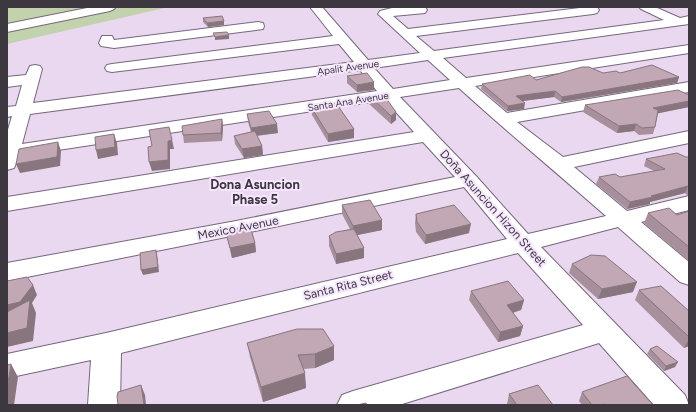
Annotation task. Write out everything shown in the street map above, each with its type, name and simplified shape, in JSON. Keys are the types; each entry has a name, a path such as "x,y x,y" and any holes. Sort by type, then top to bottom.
{"street":[{"path":"7,28 110,7"},
{"name":"Doña Asuncion Hizon Street","path":"316,7 363,65 426,136 469,180 523,242 674,405"},
{"path":"645,7 685,22"},
{"path":"406,33 590,8 653,39 683,50"},
{"path":"421,10 384,14 503,119 559,164 689,276"},
{"name":"Apalit Avenue","path":"15,111 629,28 685,22"},
{"path":"112,99 110,42 258,26"},
{"path":"112,68 343,39"},
{"name":"Santa Ana Avenue","path":"8,156 389,94 683,50"},
{"path":"7,82 34,74 15,111 8,156"},
{"path":"503,119 689,87"},
{"path":"7,204 426,136"},
{"path":"559,164 689,137"},
{"name":"Mexico Avenue","path":"7,272 236,228 469,180"},
{"name":"Santa Rita Street","path":"7,366 106,345 523,242 689,203"},
{"path":"353,405 605,330"},
{"path":"104,405 106,345"}],"green space":[{"path":"7,7 102,7 7,26"},
{"path":"118,7 169,7 7,44 7,30"}],"building":[{"path":"222,16 224,21 207,23 203,18"},
{"path":"227,32 229,35 215,37 213,33"},
{"path":"652,65 679,77 562,97 555,91 516,96 525,103 508,106 482,84 530,75 536,80 582,67 589,67 603,73 616,71 620,73"},
{"path":"367,73 374,82 357,85 347,76"},
{"path":"678,90 689,95 689,101 653,108 658,110 655,127 642,128 636,124 619,126 585,105"},
{"path":"383,94 396,112 391,116 370,96"},
{"path":"336,103 354,129 328,134 311,107"},
{"path":"269,111 277,124 251,128 247,114"},
{"path":"222,119 221,133 183,135 182,126"},
{"path":"169,127 172,140 168,141 168,160 149,162 148,147 152,146 149,130"},
{"path":"255,131 262,146 242,149 234,136"},
{"path":"114,134 115,147 96,150 95,137"},
{"path":"58,142 57,157 16,164 19,149"},
{"path":"677,153 689,157 689,186 630,202 599,177 615,174 620,177 665,169 646,159"},
{"path":"370,200 382,220 353,226 342,205"},
{"path":"454,205 471,224 426,235 417,222 416,214"},
{"path":"669,208 677,215 689,211 689,247 648,213"},
{"path":"250,226 255,243 230,248 227,237 233,229"},
{"path":"354,229 364,248 336,254 329,236 336,232"},
{"path":"156,250 158,267 141,270 140,253"},
{"path":"591,255 605,256 637,282 602,289 572,264"},
{"path":"27,277 33,285 20,302 7,305 7,281"},
{"path":"508,281 524,300 507,305 523,326 500,332 471,291"},
{"path":"661,286 689,311 689,337 639,290"},
{"path":"30,300 27,328 7,333 7,312"},
{"path":"297,329 323,329 334,346 315,354 298,355 305,373 261,387 247,343"},
{"path":"657,346 678,362 666,366 650,349"},
{"path":"11,364 7,389 7,365"},
{"path":"627,376 653,405 592,405 582,392"},
{"path":"141,385 144,405 118,405 118,392"},
{"path":"538,385 553,405 517,405 509,394"}],"district":[{"name":"Dona Asuncion Phase 5","path":"255,192"}]}
